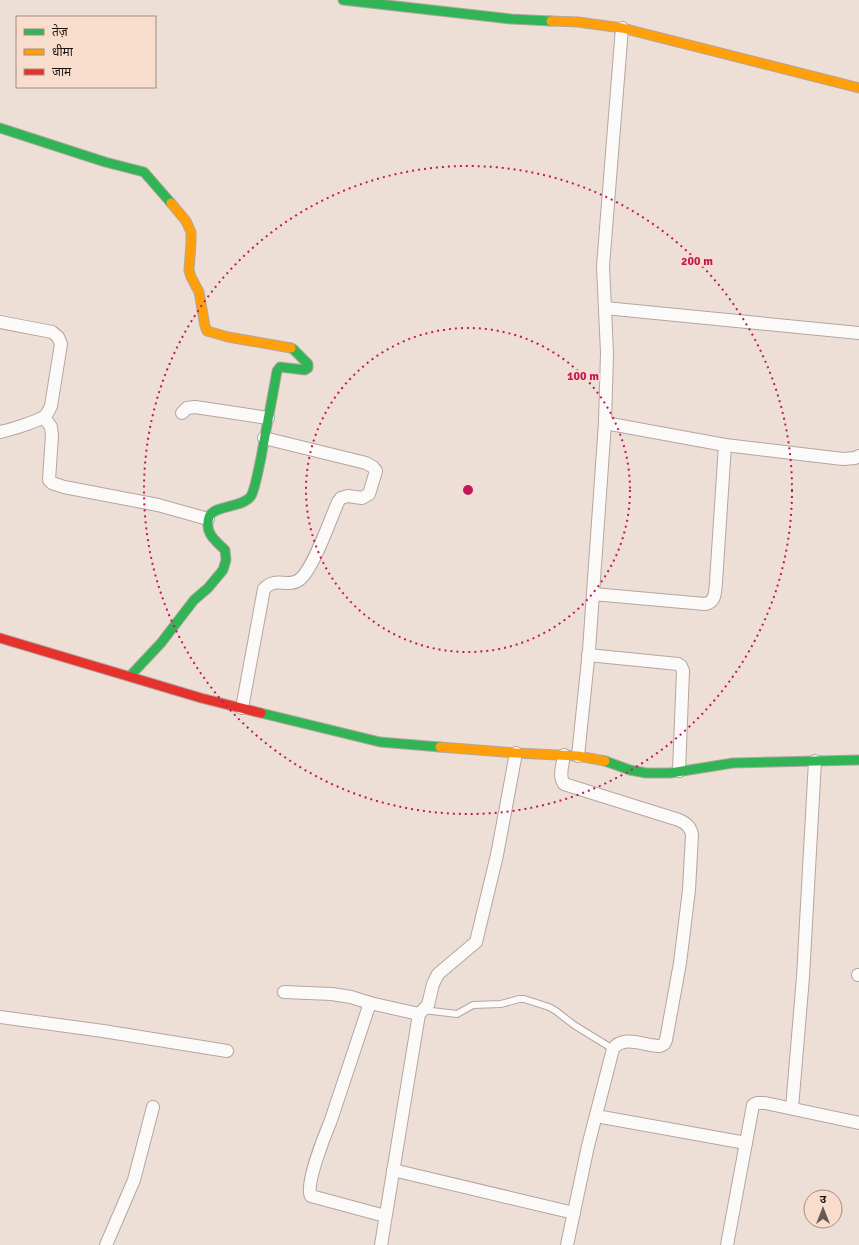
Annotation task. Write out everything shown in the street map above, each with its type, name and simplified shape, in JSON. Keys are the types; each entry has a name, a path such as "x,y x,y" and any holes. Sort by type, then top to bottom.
{"street":[{"path":"343,0 511,19 578,22 622,28 859,88"},
{"path":"578,756 593,594 605,423 607,353 603,266 622,28"},
{"path":"0,128 105,162 144,172 186,221 190,228 192,236 188,268 200,294 207,331 228,337 287,347 293,349 308,364 308,368 305,370 286,367 280,368 277,371 258,472 251,496 244,502 217,510 210,514 208,519 208,531 210,536 224,550 226,560 223,570 208,588 194,600 161,643 130,676"},
{"path":"605,308 859,333"},
{"path":"0,322 52,332 58,337 61,344 51,406 44,416 21,426 0,432"},
{"path":"182,414 187,408 195,407 268,418"},
{"path":"44,416 51,428 52,435 49,480 52,483 64,487 158,505 208,519"},
{"path":"605,423 725,444 843,459 855,458 859,456"},
{"path":"242,708 264,589 272,583 298,582 312,562 338,502 341,498 348,496 362,498 369,494 376,471 373,467 366,463 264,438"},
{"path":"593,594 705,604 713,600 716,582 725,444"},
{"path":"0,638 201,698 380,742 578,756 601,760 630,770 646,773 670,773 733,763 859,760"},
{"path":"588,655 678,664 681,666 683,671 679,771"},
{"path":"380,1245 421,1012 428,1005 433,984 438,974 476,942 497,855 516,752"},
{"path":"564,755 561,775 561,781 564,784 679,820 686,823 691,831 689,890 681,956 666,1040 664,1044 660,1046 625,1041 616,1045 613,1049 596,1116 567,1245"},
{"path":"792,1108 803,978 815,761"},
{"path":"284,992 332,994 351,997 370,1003 421,1012"},
{"path":"370,1003 324,1138 309,1191 311,1196 385,1216"},
{"path":"0,1017 103,1031 227,1051"},
{"path":"727,1245 746,1143 754,1105 757,1102 859,1123"},
{"path":"106,1245 134,1180 152,1107"},
{"path":"596,1116 746,1143"},
{"path":"393,1170 574,1213"}],"lane":[{"path":"421,1012 457,1014 473,1005 500,1004 524,999 553,1008 574,1025 613,1049"}],"traffic: fast":[{"path":"343,0 511,19 551,21"},
{"path":"0,128 105,162 144,172 171,203"},
{"path":"130,676 161,643 194,600 208,588 223,570 226,560 225,550 209,532 209,517 216,510 242,503 251,496 261,458 277,371 280,367 305,370 308,368 308,364 291,348"},
{"path":"261,713 380,742 440,747"},
{"path":"605,761 630,770 646,773 670,773 733,763 859,760"}],"traffic: slow":[{"path":"551,21 578,22 622,28 859,88"},
{"path":"171,203 186,221 191,232 189,270 199,292 207,331 228,337 291,348"},
{"path":"440,747 578,756 605,761"}],"traffic: jam":[{"path":"0,638 201,698 261,713"}]}
